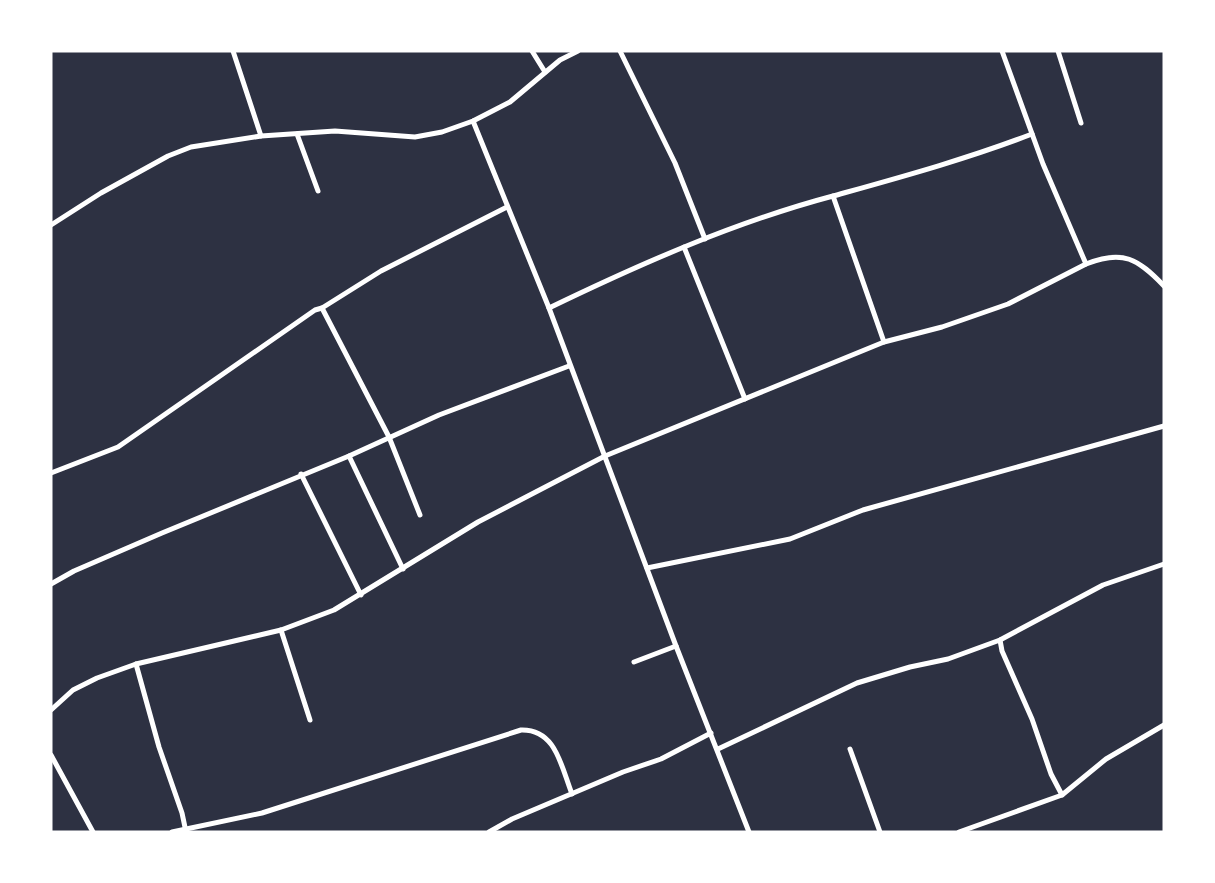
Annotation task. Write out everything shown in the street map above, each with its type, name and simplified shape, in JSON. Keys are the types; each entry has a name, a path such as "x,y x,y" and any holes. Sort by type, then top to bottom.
{"street":[{"path":"233,51 261,136"},
{"path":"532,51 546,72"},
{"path":"51,224 101,193 168,156 191,147 261,136 335,131 415,137 442,132 473,121 510,102 529,88 560,60 578,51"},
{"path":"620,51 675,163 704,239"},
{"path":"1002,51 1032,134 1086,264"},
{"path":"1058,51 1081,123"},
{"path":"473,121 549,308 569,366 749,832"},
{"path":"297,134 318,191"},
{"path":"549,308 625,271 704,239 833,196 969,158 1032,134"},
{"path":"833,196 884,342"},
{"path":"51,473 118,447 315,310 322,308 382,271 507,207"},
{"path":"684,247 745,399"},
{"path":"51,710 74,690 97,678 136,664 281,630 334,610 478,522 605,456 884,342 942,327 1008,304 1086,264 1116,255 1138,263 1164,286"},
{"path":"322,308 389,437 420,515"},
{"path":"51,584 100,560 301,474 349,456 439,415 569,366"},
{"path":"647,568 790,539 863,510 1164,426"},
{"path":"349,456 403,569"},
{"path":"301,474 361,595"},
{"path":"718,749 857,683 910,667 948,659 1000,640 1102,585 1164,564"},
{"path":"281,630 310,720"},
{"path":"1000,640 1002,651 1032,719 1051,774 1062,795"},
{"path":"634,662 676,646"},
{"path":"136,664 159,747 182,813 185,830"},
{"path":"959,832 1062,795 1106,759 1164,725"},
{"path":"172,832 262,813 521,730 534,730 544,735 553,746 572,794"},
{"path":"489,832 572,794 661,759 711,734"},
{"path":"850,749 880,832"},
{"path":"51,755 93,832"}]}
